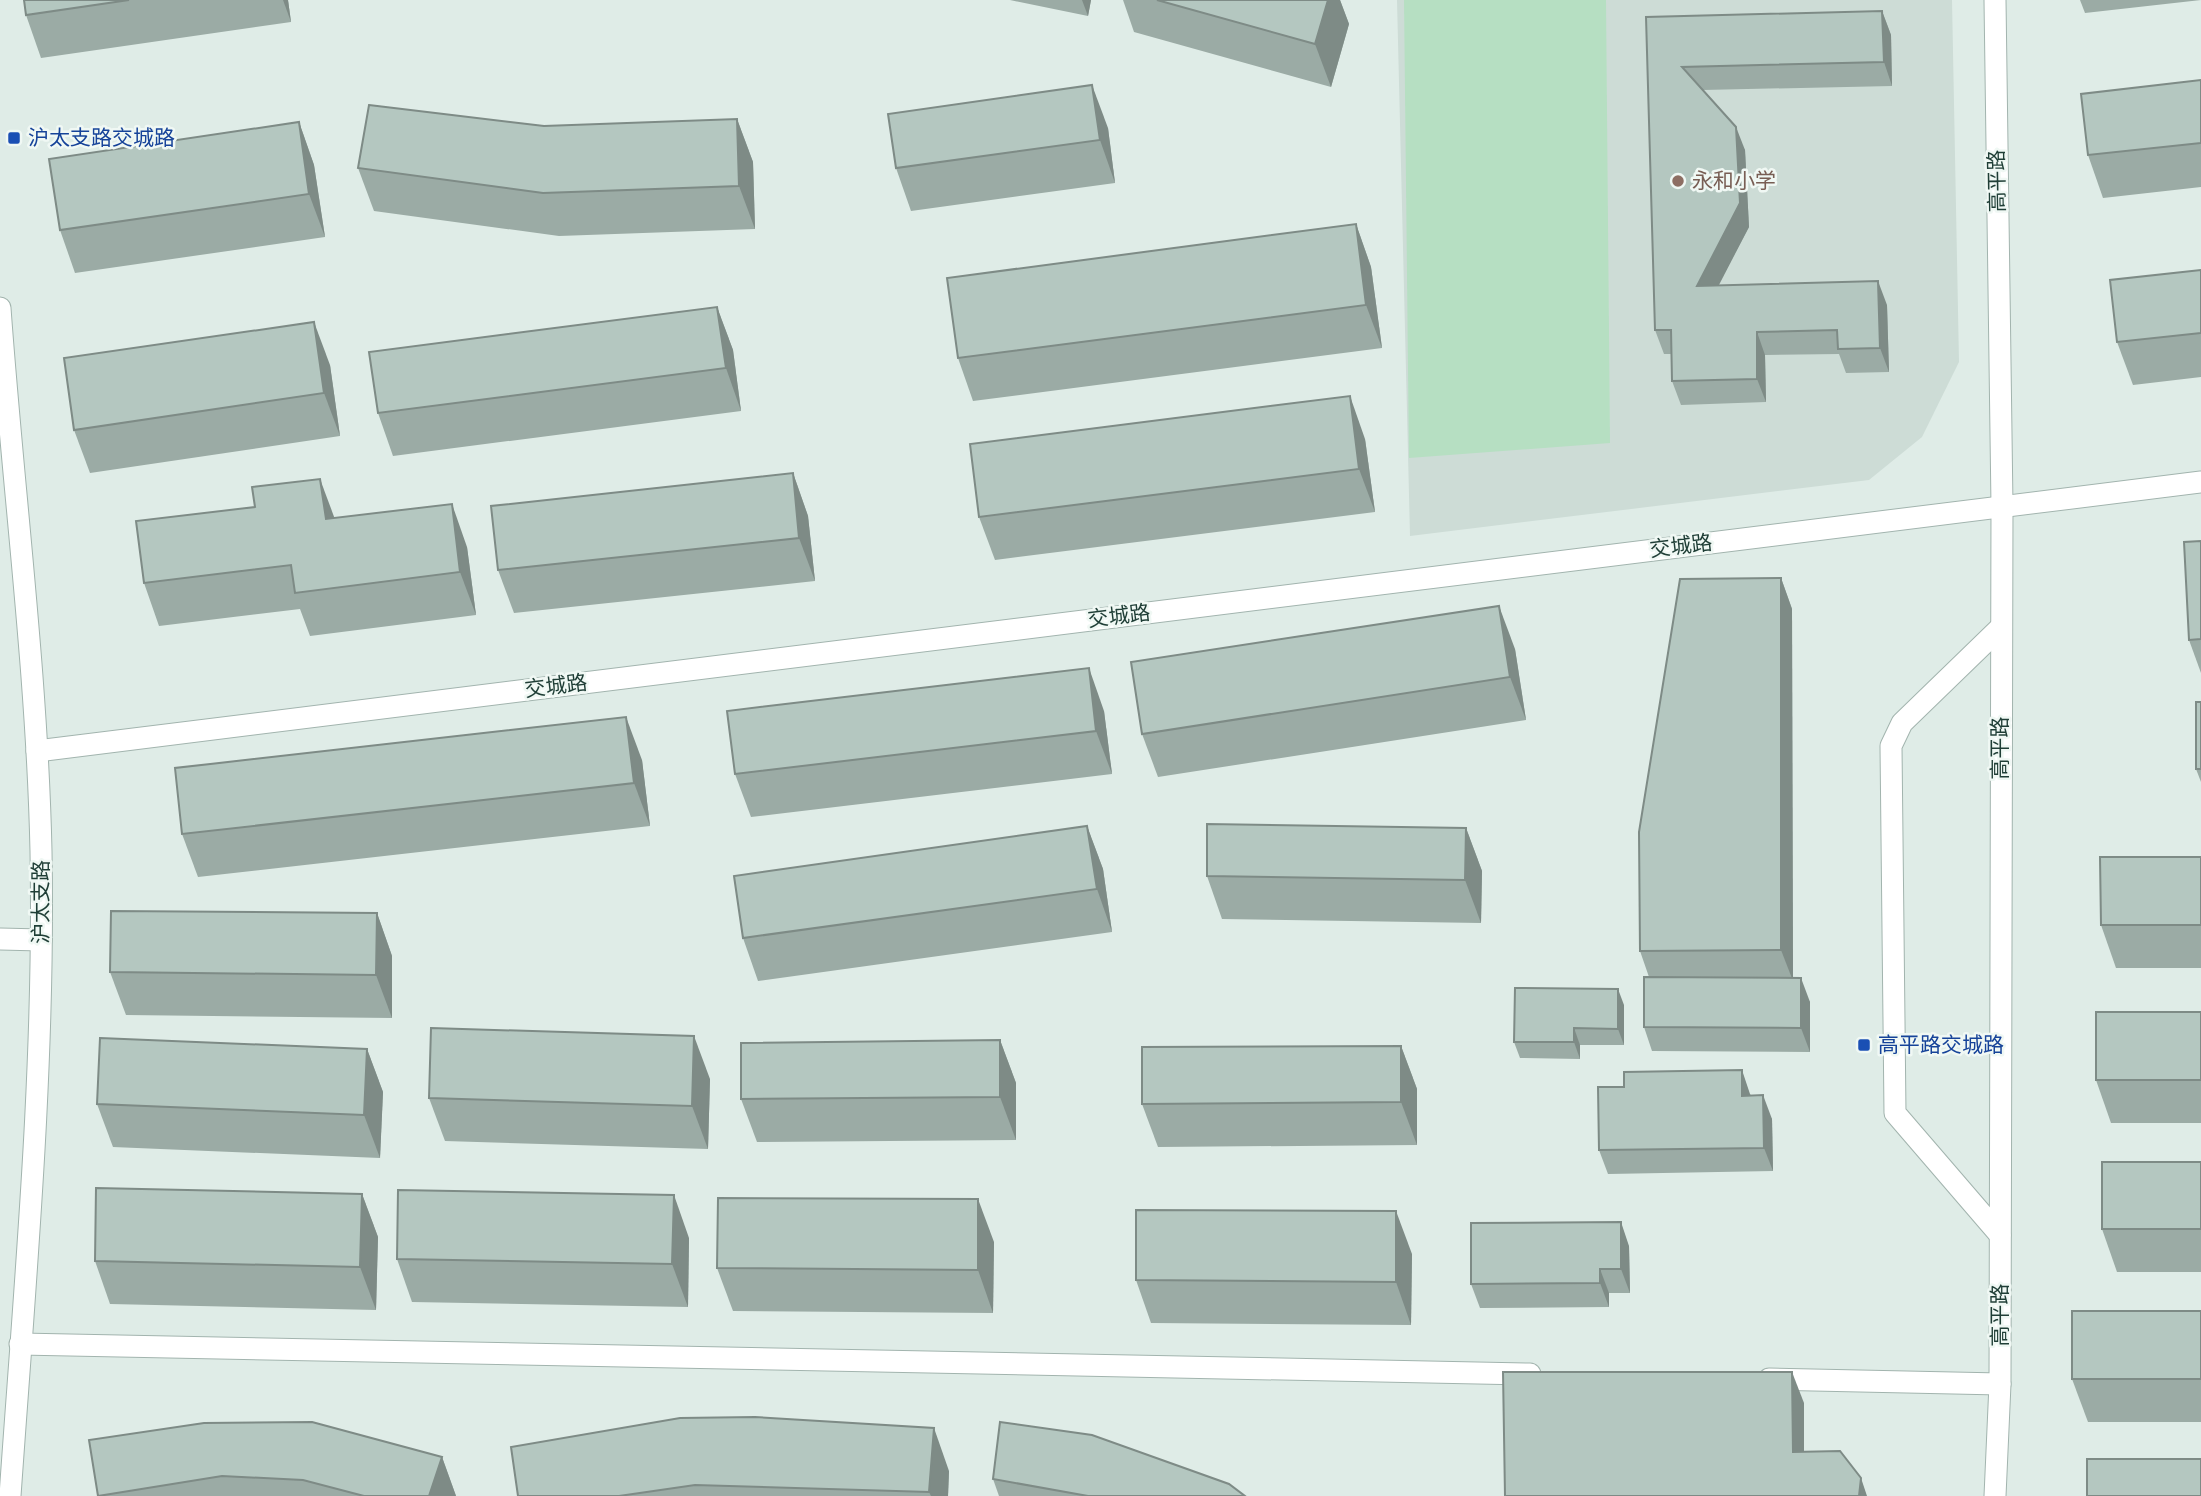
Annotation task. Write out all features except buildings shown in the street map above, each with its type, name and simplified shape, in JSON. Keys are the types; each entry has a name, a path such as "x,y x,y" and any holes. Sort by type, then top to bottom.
{"street":[{"name":"高平路","path":"1995,0 2002,506 2000,1384 1995,1496"},
{"name":"沪太支路","path":"0,309 37,751 41,940 38,1068 10,1496"},
{"name":"交城路","path":"37,751 2201,482"},
{"path":"2000,628 1902,723 1891,746 1895,1113 2000,1235"},
{"path":"0,939 41,940"},
{"path":"20,1344 1554,1375"},
{"path":"1749,1379 2000,1384"}],"shaded area":[{"name":"永和小学","path":"1397,0 1952,0 1959,362 1922,437 1869,480 1410,536"}],"green space":[{"path":"1404,0 1606,0 1610,443 1409,458"}],"place":[{"name":"沪太支路交城路","path":"14,138"},
{"name":"永和小学","path":"1678,181"},
{"name":"高平路交城路","path":"1864,1045"}]}
